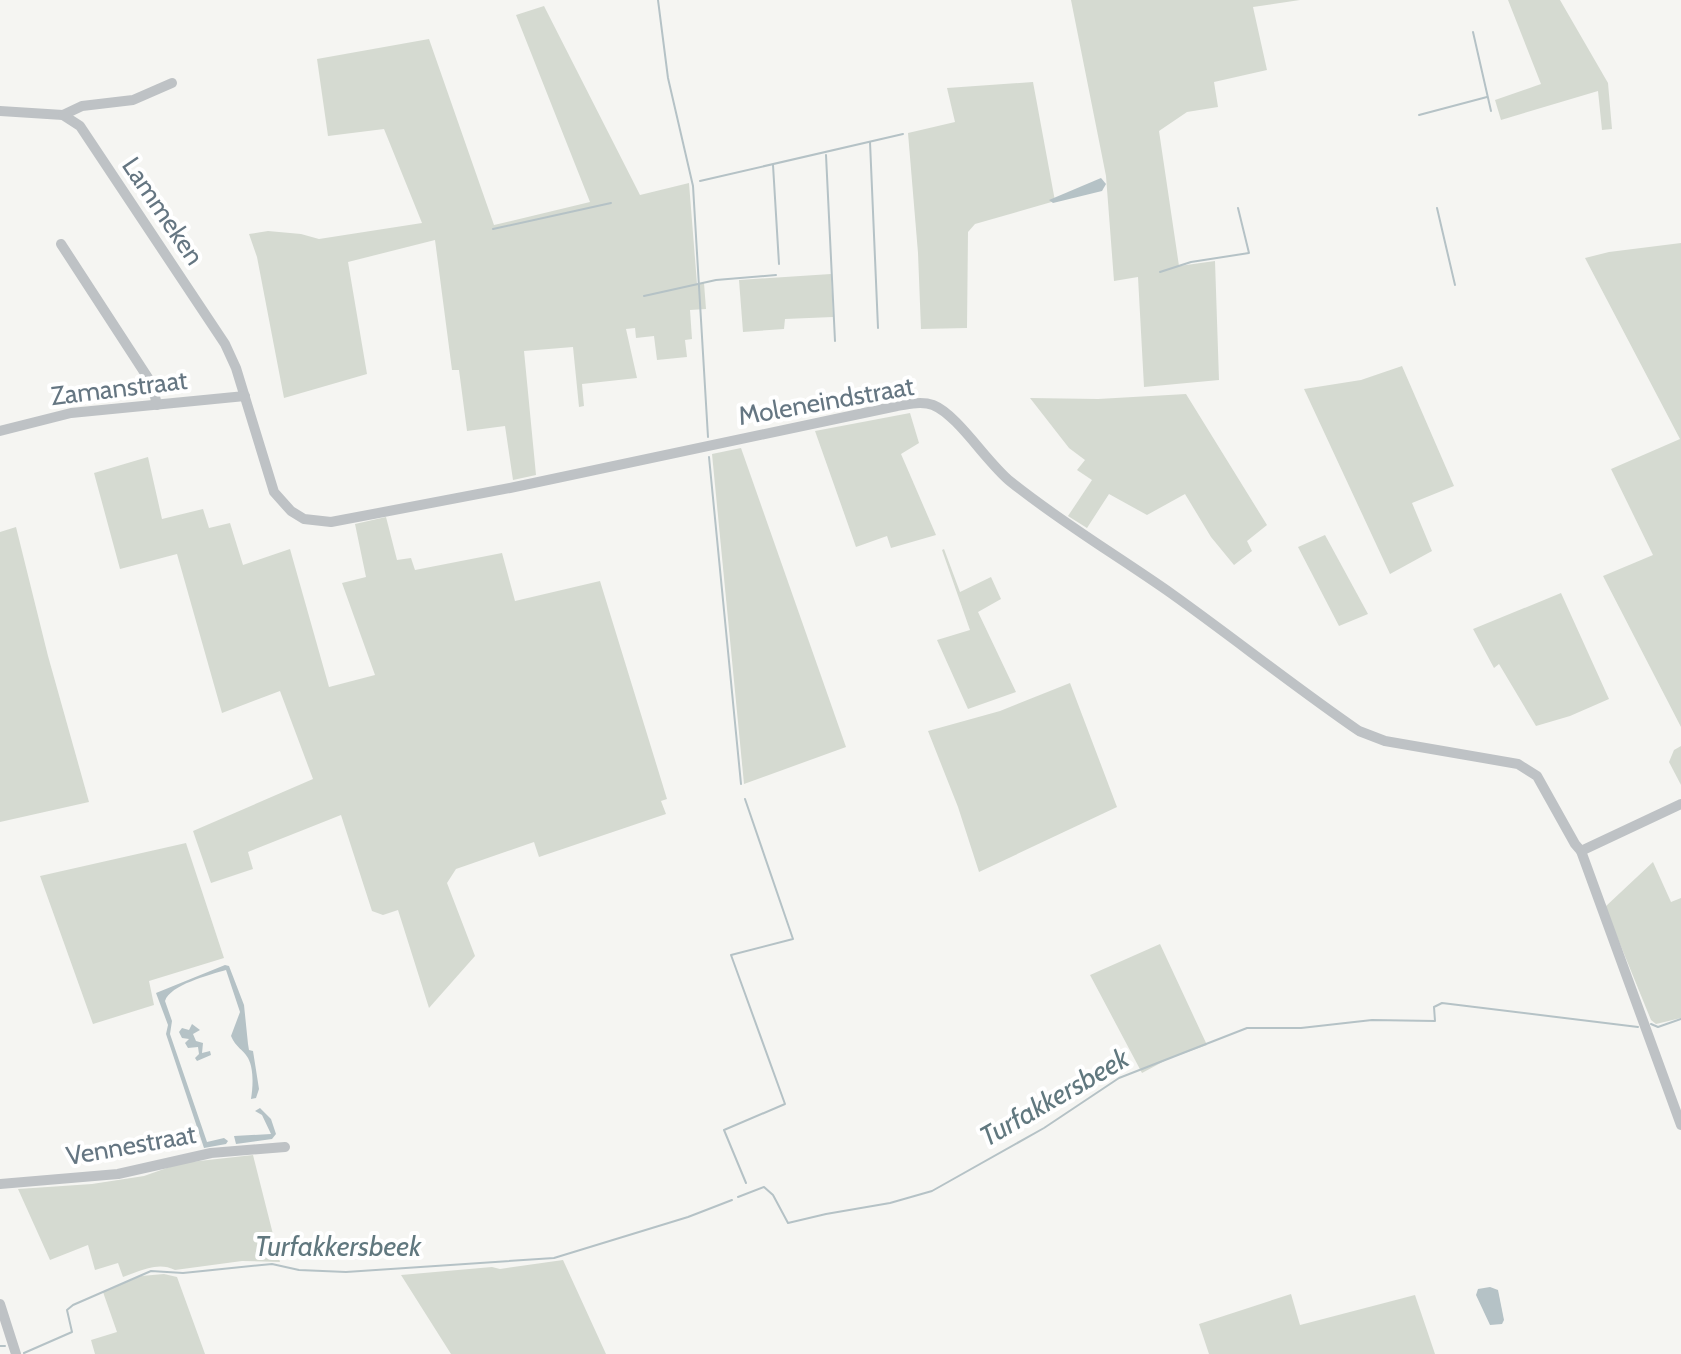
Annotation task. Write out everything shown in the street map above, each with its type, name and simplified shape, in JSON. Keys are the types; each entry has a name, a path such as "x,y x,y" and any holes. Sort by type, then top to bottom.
{"street":[{"path":"0,111 63,115 82,106 133,100 172,83"},
{"name":"Lammeken","path":"63,115 80,126 225,344 245,396"},
{"path":"61,244 152,384 157,405"},
{"name":"Zamanstraat","path":"0,431 71,413 245,396"},
{"name":"Moleneindstraat","path":"245,396 274,492 280,501 304,519 331,522 510,488 897,406 931,404 947,413 993,467 1013,483 1359,731 1385,741 1518,764 1529,769 1544,785 1581,851"},
{"path":"1681,804 1581,851 1681,1125"},
{"name":"Vennestraat","path":"0,1184 118,1174 181,1158 285,1147"},
{"path":"0,1304 16,1354"}],"shaded area":[{"path":"1071,0 1300,0 1253,7 1267,70 1214,82 1218,107 1187,112 1159,131 1179,266 1215,261 1219,380 1144,387 1138,277 1114,281 1106,176"},
{"path":"1508,0 1560,0 1608,83 1612,129 1602,130 1598,91 1501,120 1495,100 1541,84"},
{"path":"544,6 640,195 689,183 697,284 704,283 706,309 690,310 692,339 685,340 687,357 657,360 654,336 636,338 635,328 626,329 637,378 582,384 584,406 579,407 573,347 524,351 536,475 513,480 505,426 467,431 459,370 452,370 435,240 348,262 367,374 284,398 257,257 249,234 268,231 319,239 422,223 384,129 328,136 317,59 429,39 494,225 590,202 516,15"},
{"path":"1033,82 1055,201 975,224 968,232 967,328 921,329 908,133 955,122 947,88"},
{"path":"1101,178 1106,184 1102,191 1053,203 1049,200"},
{"path":"1681,243 1681,727 1603,576 1653,555 1611,469 1680,439 1585,258"},
{"path":"831,274 833,317 785,319 784,329 743,332 739,280"},
{"path":"1402,366 1454,486 1412,503 1432,551 1390,574 1304,389 1361,380"},
{"path":"1186,394 1267,525 1247,541 1252,551 1234,565 1211,537 1185,494 1147,515 1109,494 1087,528 1068,516 1092,480 1077,470 1085,460 1069,448 1030,398 1098,399"},
{"path":"910,413 919,443 901,454 936,535 891,548 887,536 856,547 815,431"},
{"path":"741,448 846,747 744,784 712,454"},
{"path":"148,457 162,519 203,509 209,528 230,523 243,565 290,549 329,687 375,675 342,583 366,577 355,524 386,517 397,560 411,558 415,570 502,553 515,601 600,581 667,799 661,801 666,814 539,857 534,842 456,869 447,883 475,956 429,1008 398,910 383,915 372,911 341,815 248,852 253,869 211,883 193,831 313,779 280,691 222,713 177,554 120,569 94,473"},
{"path":"16,527 89,802 0,822 0,532"},
{"path":"1325,535 1368,614 1339,626 1298,547"},
{"path":"944,549 960,592 991,577 1001,599 978,612 1016,692 968,709 937,640 970,630"},
{"path":"1561,593 1609,699 1570,716 1536,726 1499,664 1494,668 1473,629"},
{"path":"1070,683 1117,807 979,872 928,731 1000,711"},
{"path":"1681,746 1681,785 1669,762 1674,750"},
{"path":"186,843 224,958 149,981 154,1005 93,1024 40,876"},
{"path":"1653,862 1671,902 1681,898 1681,1018 1656,1024 1651,1020 1605,907"},
{"path":"1160,944 1207,1045 1168,1059 1142,1073 1090,975"},
{"path":"229,966 244,1005 249,1050 253,1051 259,1089 256,1098 251,1099 250,1062 231,1036 240,1012 226,970 182,985 165,1001 172,1021 170,1034 207,1142 224,1138 228,1141 204,1148 166,1034 168,1025 156,993"},
{"path":"192,1024 200,1030 193,1034 196,1041 203,1043 202,1053 210,1051 211,1055 197,1061 198,1047 188,1048 185,1043 189,1039 182,1038 179,1032 182,1028 189,1030"},
{"path":"260,1108 271,1119 276,1134 272,1139 236,1144 234,1136 271,1134 262,1115 255,1111"},
{"path":"253,1155 280,1262 242,1261 175,1270 162,1266 123,1277 118,1263 95,1270 88,1245 50,1260 18,1189 92,1184 144,1176 181,1163"},
{"path":"563,1260 606,1354 451,1354 401,1275 492,1267 500,1269"},
{"path":"164,1274 177,1277 205,1354 95,1354 91,1340 117,1332 103,1292 141,1276"},
{"path":"1490,1287 1498,1290 1504,1320 1502,1324 1490,1325 1476,1295 1478,1289"},
{"path":"1291,1294 1300,1325 1415,1295 1435,1354 1209,1354 1199,1324"}],"waterway":[{"path":"658,0 668,78 693,186 708,437"},
{"path":"1473,32 1491,111"},
{"path":"1419,115 1487,97"},
{"path":"700,181 903,134"},
{"path":"870,142 878,328"},
{"path":"826,155 835,341"},
{"path":"773,165 779,264"},
{"path":"493,229 611,203"},
{"path":"1160,272 1191,262 1249,253 1238,208"},
{"path":"1437,208 1455,285"},
{"path":"644,296 716,280 776,275"},
{"path":"709,457 741,784"},
{"path":"745,799 793,939 731,955 785,1104 724,1130 746,1183"},
{"name":"Turfakkersbeek","path":"738,1197 764,1187 773,1195 788,1223 890,1203 932,1191 1044,1128 1119,1078 1247,1028 1301,1028 1372,1020 1435,1021 1434,1007 1442,1003 1638,1027"},
{"name":"Turfakkersbeek","path":"1651,1024 1658,1027 1681,1019"},
{"name":"Turfakkersbeek","path":"24,1353 72,1332 67,1310 73,1305 151,1271 183,1273 272,1264 299,1270 346,1272 554,1258 688,1217 732,1200"},
{"name":"Turfakkersbeek","path":"0,1346 5,1346"}]}
